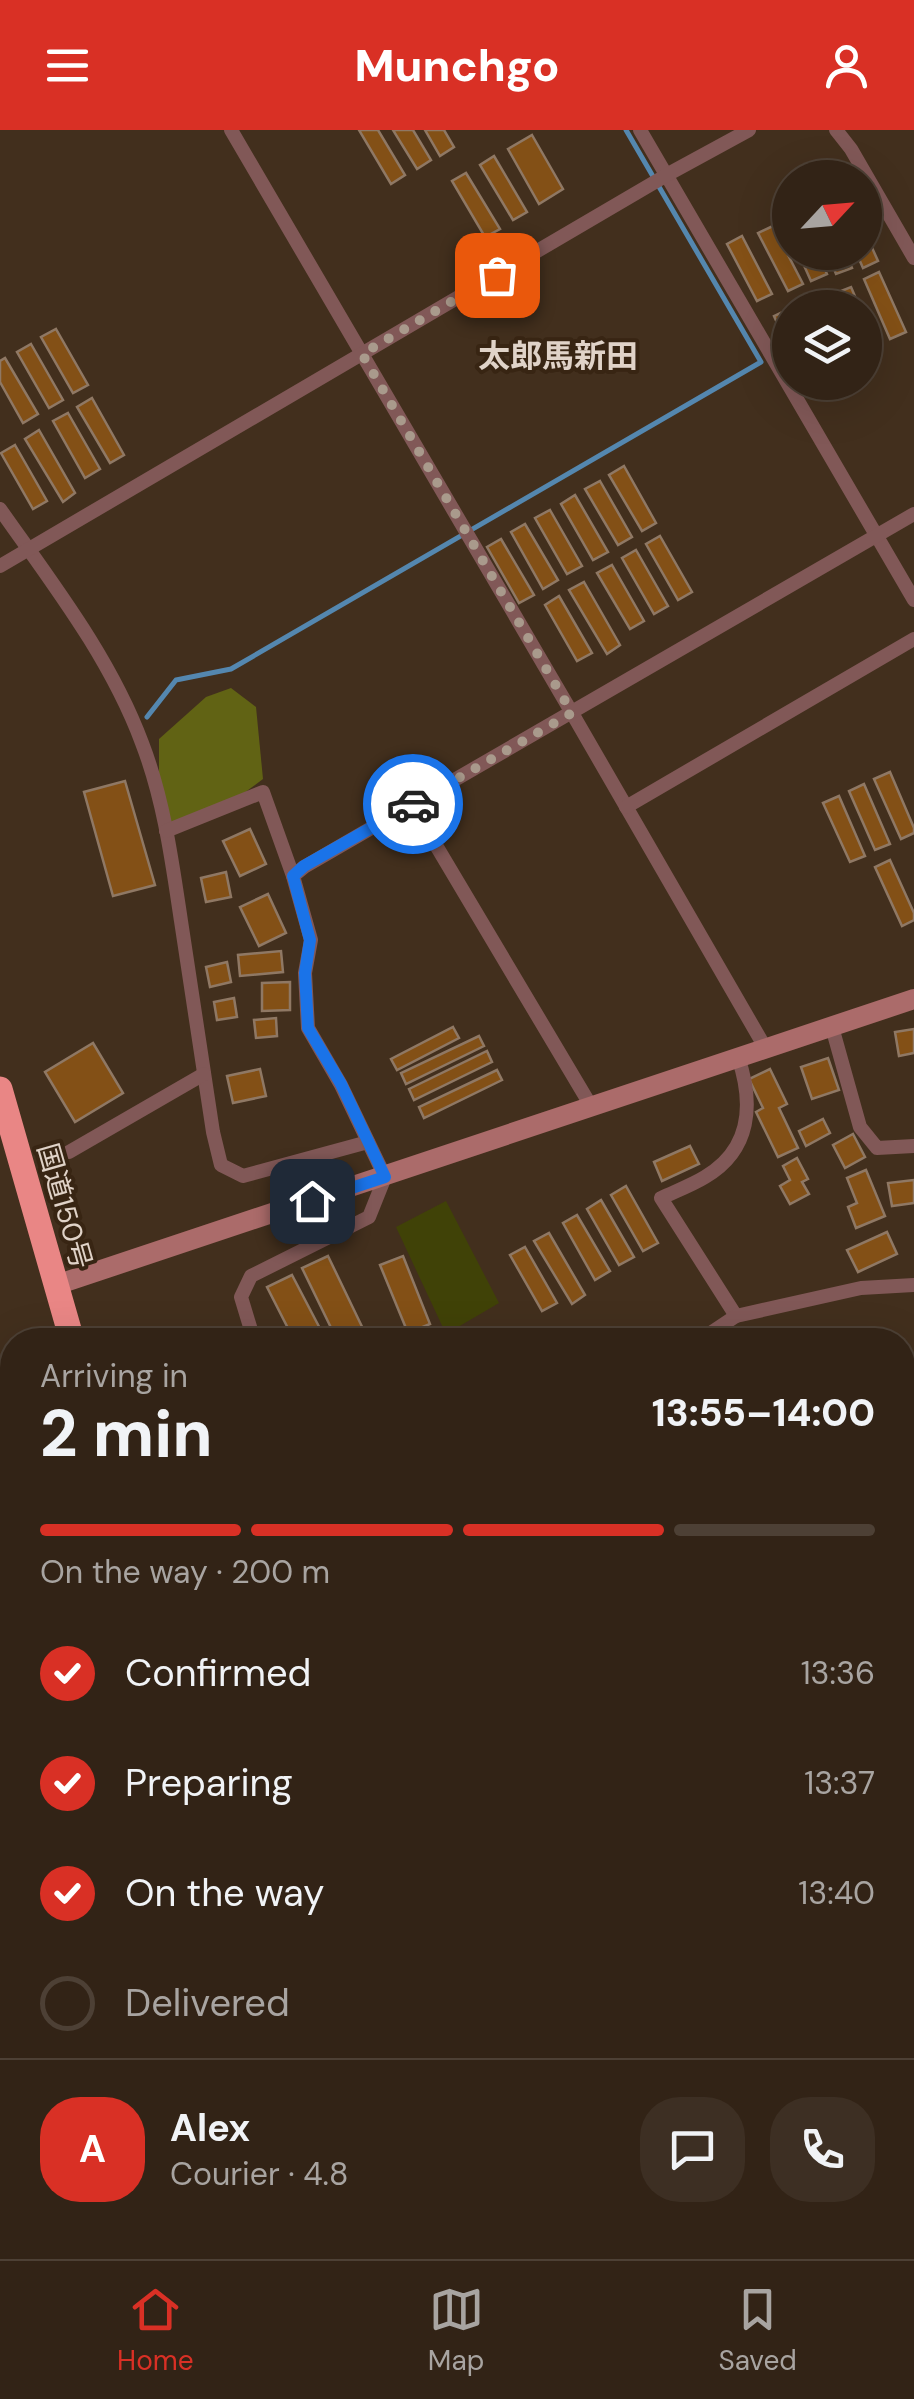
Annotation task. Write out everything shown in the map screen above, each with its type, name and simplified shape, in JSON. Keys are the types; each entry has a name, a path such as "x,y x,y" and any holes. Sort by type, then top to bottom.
{"highway":[{"name":"国道150号","path":"0,1089 68,1328"}],"street":[{"path":"231,130 766,1049"},
{"path":"640,130 914,600"},
{"path":"0,566 749,130"},
{"path":"836,130 914,258"},
{"path":"0,509 83,628 119,688 142,742 166,831 220,1165 242,1176 368,1142"},
{"path":"293,876 304,866 914,514"},
{"path":"626,807 914,639"},
{"path":"166,831 263,792 293,876 310,940 305,973 308,1028 341,1084 385,1177 368,1217 250,1276 241,1297 249,1328"},
{"path":"412,805 590,1106"},
{"path":"56,1286 914,999"},
{"path":"832,1027 860,1127 877,1148 914,1146"},
{"path":"736,1316 662,1198 707,1176 742,1141 747,1116 744,1075 738,1057"},
{"path":"69,1152 204,1074"},
{"path":"718,1328 736,1316 862,1288 914,1286"}],"shaded area":[{"path":"231,688 256,707 263,779 225,807 166,831 159,794 159,739 206,697"},
{"path":"446,1201 499,1303 456,1328 443,1328 396,1227"}],"building":[{"path":"359,130 378,130 405,175 391,184"},
{"path":"393,130 413,130 431,160 417,169"},
{"path":"425,130 444,130 454,147 440,156"},
{"path":"532,135 563,189 539,204 508,149"},
{"path":"494,156 527,212 513,220 480,165"},
{"path":"466,173 500,229 485,237 452,181"},
{"path":"772,226 772,260 758,233"},
{"path":"742,236 772,294 757,301 727,244"},
{"path":"777,270 796,270 803,284 787,290"},
{"path":"806,270 825,270 827,274 811,281"},
{"path":"879,272 906,332 890,339 882,321 882,290 869,290 864,279"},
{"path":"56,329 88,385 73,393 41,337"},
{"path":"31,344 63,400 49,408 17,352"},
{"path":"5,358 38,414 23,423 0,382 0,361"},
{"path":"92,398 124,455 110,463 77,407"},
{"path":"68,413 100,469 85,478 53,421"},
{"path":"39,430 75,493 63,502 25,439"},
{"path":"15,445 47,501 33,509 1,453"},
{"path":"624,466 656,523 642,531 609,475"},
{"path":"600,481 632,537 618,545 585,489"},
{"path":"575,495 608,552 593,560 561,504"},
{"path":"550,510 582,566 567,574 535,518"},
{"path":"525,524 558,580 543,589 511,532"},
{"path":"660,536 692,592 678,600 646,544"},
{"path":"501,539 534,595 519,603 487,547"},
{"path":"636,550 668,606 654,614 622,558"},
{"path":"612,565 644,621 630,629 597,573"},
{"path":"584,582 620,645 607,654 569,590"},
{"path":"559,596 592,653 577,661 545,605"},
{"path":"890,772 914,828 914,833 901,839 874,779"},
{"path":"125,781 155,885 113,896 84,792"},
{"path":"864,784 890,844 875,850 849,791"},
{"path":"839,796 865,856 850,862 823,803"},
{"path":"250,829 266,864 240,876 223,841"},
{"path":"890,860 914,913 914,920 902,926 875,867"},
{"path":"226,872 231,897 206,902 201,878"},
{"path":"268,894 286,933 259,946 240,907"},
{"path":"281,951 283,972 240,976 238,955"},
{"path":"227,962 231,982 210,987 206,967"},
{"path":"290,982 290,1010 262,1011 262,983"},
{"path":"234,998 237,1017 217,1020 214,1002"},
{"path":"276,1018 277,1036 256,1038 254,1020"},
{"path":"453,1027 459,1038 397,1070 391,1059"},
{"path":"914,1029 914,1053 899,1056 895,1032"},
{"path":"479,1036 484,1046 406,1084 401,1073"},
{"path":"93,1043 123,1093 75,1122 45,1072"},
{"path":"487,1051 492,1062 414,1100 409,1089"},
{"path":"828,1058 839,1090 812,1099 801,1067"},
{"path":"260,1069 266,1096 233,1103 227,1076"},
{"path":"770,1069 787,1104 779,1108 798,1148 778,1157 756,1112 763,1108 749,1079"},
{"path":"497,1070 502,1080 424,1118 419,1107"},
{"path":"823,1119 830,1133 806,1146 799,1131"},
{"path":"853,1134 865,1157 845,1168 833,1145"},
{"path":"690,1146 699,1164 662,1181 654,1162"},
{"path":"797,1158 808,1179 802,1182 809,1194 790,1204 780,1186 790,1180 783,1166"},
{"path":"866,1170 885,1216 856,1228 848,1207 857,1203 847,1178"},
{"path":"914,1180 914,1203 892,1206 888,1183"},
{"path":"626,1186 658,1243 643,1251 611,1195"},
{"path":"601,1200 634,1257 619,1265 587,1209"},
{"path":"577,1215 610,1271 595,1280 563,1223"},
{"path":"887,1232 897,1254 858,1272 847,1250"},
{"path":"549,1233 585,1295 572,1304 534,1241"},
{"path":"525,1247 557,1303 542,1311 510,1255"},
{"path":"328,1256 363,1328 331,1328 302,1268"},
{"path":"403,1256 430,1324 406,1328 380,1265"},
{"path":"292,1275 320,1328 288,1328 267,1287"}],"waterway":[{"path":"147,717 176,680 231,669 761,362 626,130"}],"way so far":[{"path":"413,804 572,713 362,354 497,275"}],"district":[{"name":"太郎馬新田","path":"558,356"}],"route":[{"path":"312,1201 385,1177 341,1084 308,1028 305,973 310,940 293,876 413,804"}]}
